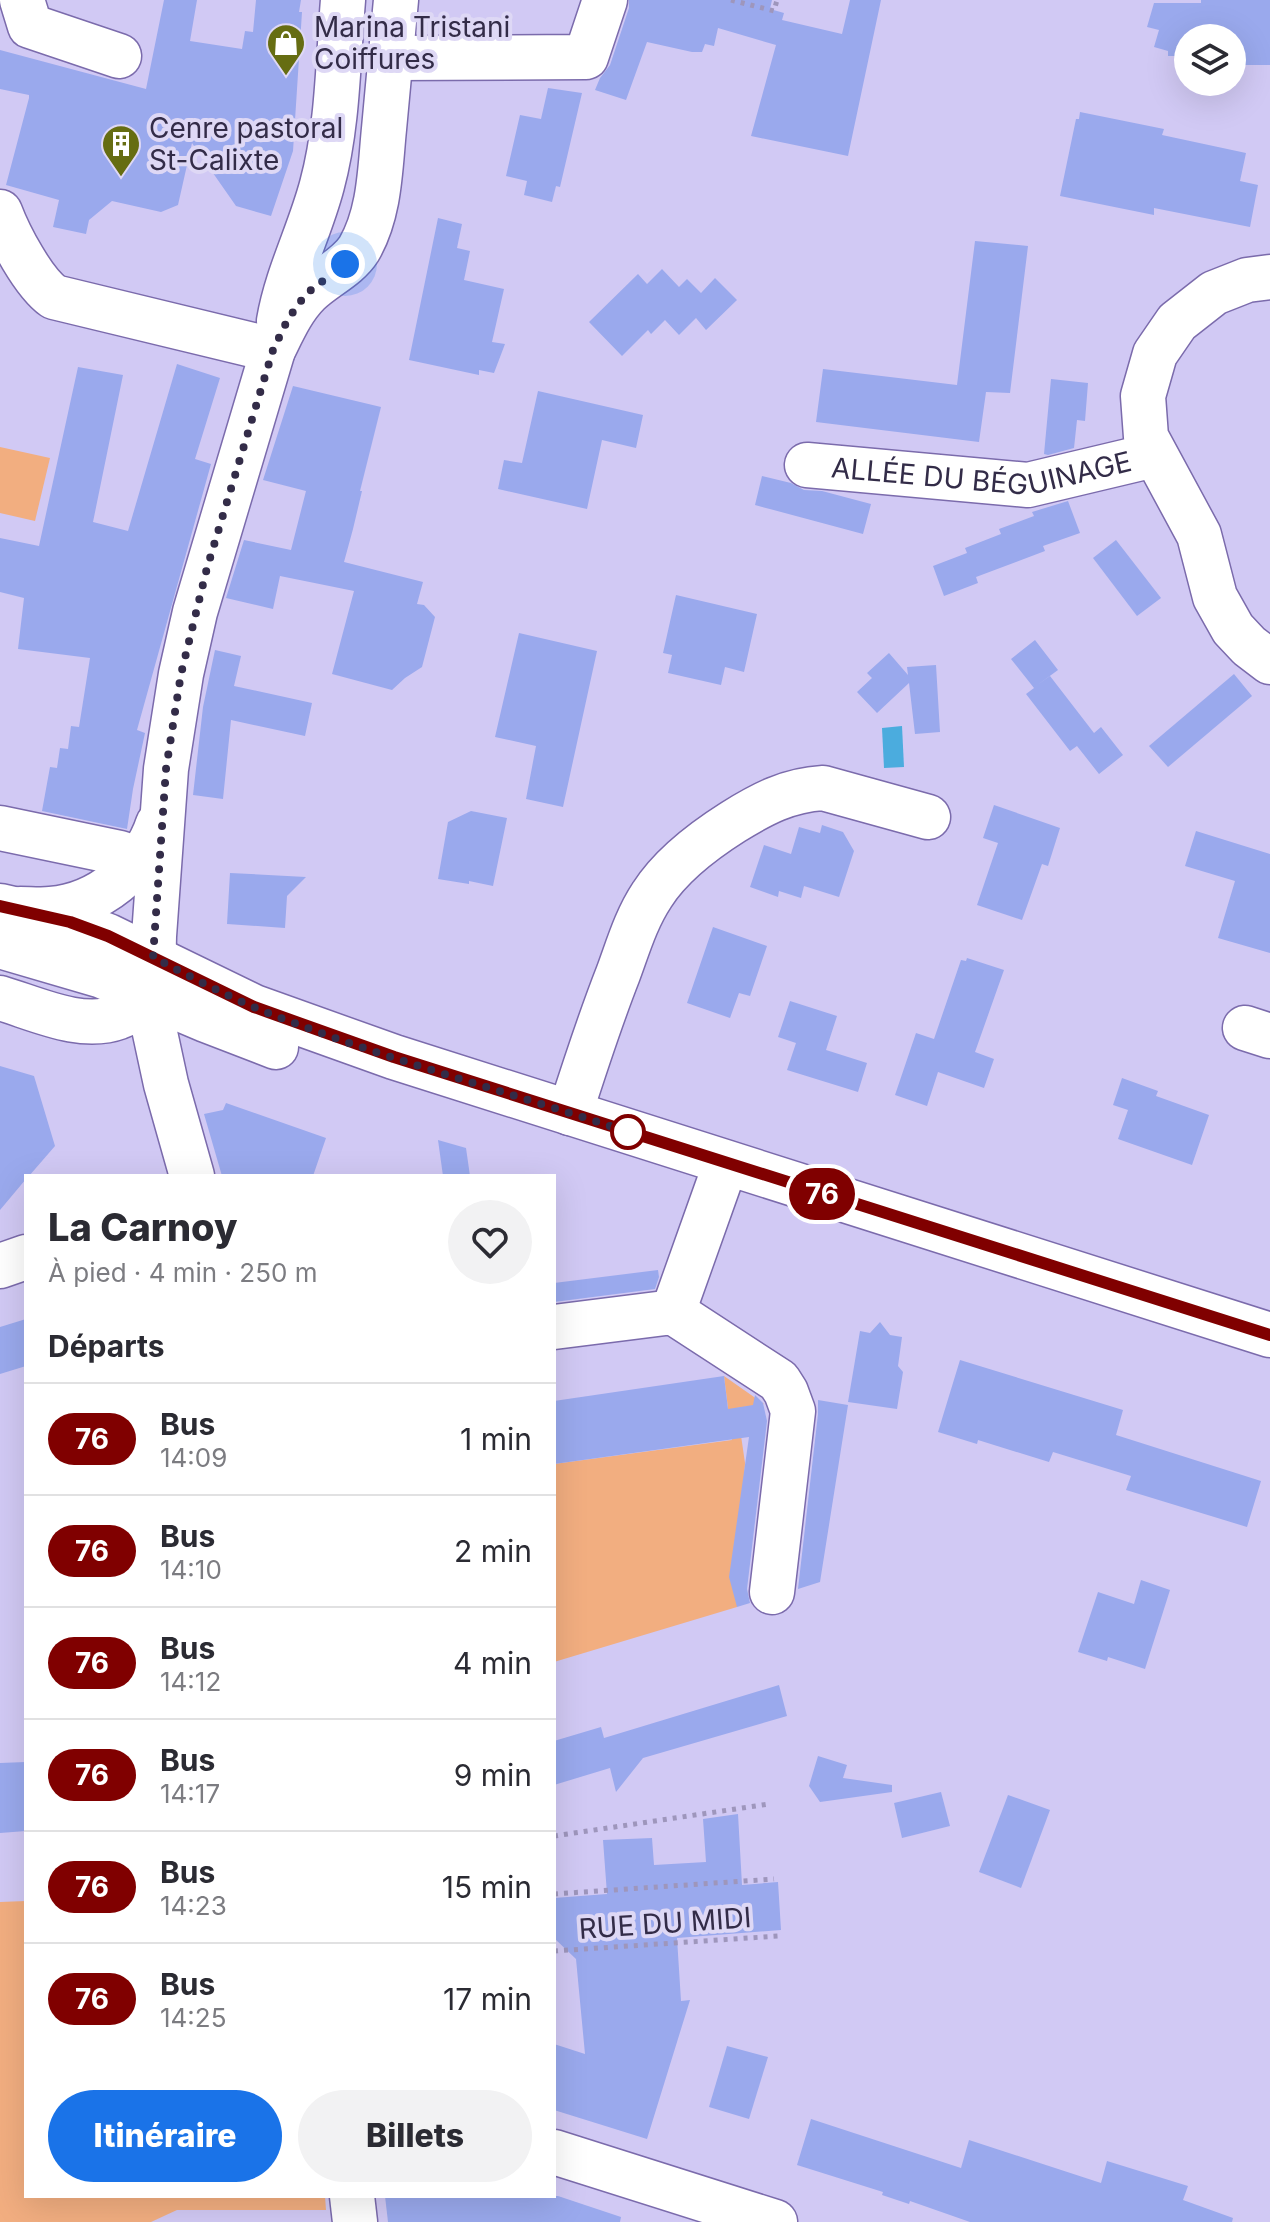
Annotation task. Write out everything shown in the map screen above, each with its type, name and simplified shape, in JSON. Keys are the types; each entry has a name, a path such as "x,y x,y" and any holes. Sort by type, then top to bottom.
{"street":[{"path":"22,0 30,26 119,56"},
{"path":"191,1174 158,1053 152,1019 162,810 173,719 195,612 273,350 285,294 323,182 331,140 343,0"},
{"path":"273,350 288,319 306,294 357,252 370,224 379,182 396,0"},
{"path":"391,58 586,57 605,0"},
{"path":"0,212 37,281 54,297 273,350"},
{"name":"ALLÉE DU BÉGUINAGE","path":"1270,277 1247,280 1214,293 1177,322 1155,354 1143,396 1146,437 1199,535 1215,597 1233,629 1270,662"},
{"name":"ALLÉE DU BÉGUINAGE","path":"807,465 1028,485 1154,455"},
{"path":"570,1113 590,1047 639,919 658,886 698,847 770,800 806,789 823,788 928,817"},
{"path":"4,920 83,902 113,885 137,861 155,831 162,810"},
{"path":"0,828 120,853 137,861"},
{"path":"4,920 102,976 152,977 229,996 281,1018 394,1057 570,1113 722,1174 1270,1362"},
{"path":"0,998 91,1022 123,1016 152,977"},
{"path":"152,977 254,1039 1270,1335"},
{"path":"673,1312 722,1174"},
{"path":"0,1266 24,1258"},
{"path":"556,1327 673,1312 779,1381 793,1411 772,1592"},
{"path":"556,2153 775,2222"},
{"path":"352,2198 355,2222"}],"path":[{"path":"731,0 774,11 777,0"},
{"path":"556,1836 769,1804"},
{"path":"556,1894 774,1879"},
{"name":"RUE DU MIDI","path":"556,1951 778,1936"}],"shaded area":[{"path":"0,447 50,458 35,521 0,513"},
{"path":"724,1376 764,1404 737,1408 745,1463 737,1607 556,1661 556,1464 732,1440"},
{"path":"24,1901 24,2198 325,2198 326,2210 177,2210 151,2222 0,2222 0,1902"}],"water":[{"path":"902,726 904,767 884,768 882,728"}],"building":[{"path":"164,0 197,0 190,41 242,49 245,31 253,32 256,0 301,0 293,151 271,216 236,206 192,143 178,205 161,212 112,201 89,220 86,234 53,227 59,200 6,185 29,95 0,89 0,50 146,89"},
{"path":"629,0 772,0 770,9 784,13 782,20 842,34 850,0 881,0 848,156 751,136 776,45 718,28 714,46 705,44 702,52 647,42 626,100 595,90 610,65"},
{"path":"1201,0 1270,0 1270,65 1246,65 1246,24 1174,24 1174,56 1168,56 1168,51 1154,47 1159,30 1147,27 1154,3 1201,3"},
{"path":"548,88 582,93 560,187 556,186 552,202 524,195 527,181 506,176 520,115 541,119"},
{"path":"1080,112 1164,129 1162,135 1246,153 1240,181 1258,185 1250,227 1154,208 1154,215 1060,196"},
{"path":"438,218 462,224 457,248 470,251 464,280 504,289 492,342 505,344 494,373 479,370 479,375 409,360"},
{"path":"975,241 1028,246 1010,393 986,392 979,442 816,422 823,369 957,385"},
{"path":"662,269 679,287 687,279 701,293 715,278 737,300 706,330 696,318 679,335 665,320 651,334 648,330 622,356 589,322 638,274 647,284"},
{"path":"177,364 220,378 195,459 211,464 137,730 145,733 127,829 42,811 50,767 57,768 60,748 68,749 71,726 79,727 90,658 18,649 24,598 0,592 0,538 39,546 78,367 123,375 93,522 128,531"},
{"path":"1051,379 1088,383 1085,421 1077,420 1074,448 1048,455 1044,454"},
{"path":"293,386 381,407 344,562 423,582 417,604 424,605 435,617 422,667 392,690 332,674 354,591 280,576 273,609 226,598 244,540 291,550 306,491 263,480"},
{"path":"538,391 643,415 636,448 602,440 587,509 498,489 504,460 522,463"},
{"path":"762,476 791,483 804,490 822,491 871,504 863,534 755,505"},
{"path":"1068,501 1080,533 1043,546 1045,551 976,577 978,583 944,596 933,566 967,553 965,548 1001,534 999,529 1034,516 1032,512"},
{"path":"1116,540 1161,598 1137,616 1093,558"},
{"path":"676,595 757,614 744,672 725,667 721,685 668,673 672,655 663,653"},
{"path":"519,633 597,651 563,807 526,799 536,746 495,737"},
{"path":"1035,640 1058,670 1036,686 1050,676 1094,733 1101,727 1123,755 1099,774 1077,746 1070,751 1026,694 1034,688 1011,659"},
{"path":"215,650 241,656 234,686 312,703 305,736 231,720 223,799 193,795 203,707"},
{"path":"889,653 908,675 907,667 936,665 940,732 915,734 909,683 877,713 857,692 872,678 867,673"},
{"path":"1234,674 1252,696 1168,767 1149,746"},
{"path":"994,805 1060,828 1048,866 1042,864 1022,920 977,905 998,843 983,838"},
{"path":"471,811 507,818 493,886 438,879 448,822"},
{"path":"822,825 843,832 854,851 839,897 804,886 801,898 779,891 778,897 750,887 764,845 791,854 799,827 820,833"},
{"path":"1196,831 1270,854 1270,953 1218,938 1235,881 1185,866"},
{"path":"230,873 306,877 287,896 285,928 227,924"},
{"path":"713,927 767,946 750,996 739,993 730,1018 687,1003"},
{"path":"967,958 1004,970 975,1052 994,1059 984,1088 938,1072 927,1106 895,1095 916,1033 934,1039 961,960 966,961"},
{"path":"790,1001 837,1016 826,1050 867,1063 858,1092 787,1070 796,1043 778,1037"},
{"path":"0,1066 34,1076 55,1146 31,1174 24,1174 24,1181 0,1210"},
{"path":"1122,1078 1158,1091 1156,1096 1209,1115 1192,1165 1118,1139 1128,1110 1113,1105"},
{"path":"226,1103 326,1138 314,1174 221,1174 204,1114 223,1110"},
{"path":"438,1140 466,1148 470,1174 443,1174"},
{"path":"658,1270 659,1277 655,1289 556,1302 556,1283"},
{"path":"24,1320 24,1367 0,1374 0,1327"},
{"path":"880,1322 890,1335 902,1337 898,1366 903,1372 897,1409 848,1402 860,1331 870,1333"},
{"path":"960,1360 1123,1410 1116,1435 1261,1481 1247,1527 1126,1490 1131,1476 1053,1452 1049,1462 978,1440 977,1444 938,1432"},
{"path":"724,1376 728,1409 753,1405 755,1395 763,1403 767,1421 747,1589 750,1603 737,1607 729,1577 749,1437 556,1464 556,1401"},
{"path":"818,1400 848,1405 820,1582 798,1589 818,1414"},
{"path":"1141,1580 1170,1590 1145,1669 1108,1657 1107,1661 1078,1652 1098,1592 1134,1604"},
{"path":"779,1685 787,1716 643,1758 616,1792 610,1768 556,1784 556,1740 601,1727 604,1738"},
{"path":"818,1756 847,1765 843,1778 892,1785 892,1792 820,1802 809,1786"},
{"path":"24,1762 24,1831 0,1833 0,1763"},
{"path":"941,1792 950,1826 902,1838 894,1803"},
{"path":"1008,1795 1050,1810 1021,1888 979,1872"},
{"path":"738,1814 742,1885 778,1882 781,1930 677,1938 681,2001 690,2000 647,2139 556,2111 556,2045 585,2054 576,1959 556,1940 556,1898 607,1894 603,1840 652,1838 654,1865 706,1862 703,1819"},
{"path":"727,2046 768,2057 749,2119 709,2107"},
{"path":"811,2119 961,2168 969,2140 1101,2183 1107,2161 1188,2186 1183,2200 1233,2218 1232,2222 970,2222 797,2165"},
{"path":"558,2196 621,2217 620,2222 388,2222 385,2198"}],"bus line":[{"name":"76","path":"0,906 70,922 108,936 254,1007 394,1057 1270,1335"}],"place":[{"name":"Marina Tristani Coiffures","path":"286,77"},
{"name":"Cenre pastoral St-Calixte","path":"121,178"}],"route":[{"path":"345,264 306,294 288,319 273,350 202,586 181,674 166,769 153,957 229,996 281,1018 631,1133 628,1132"}]}
